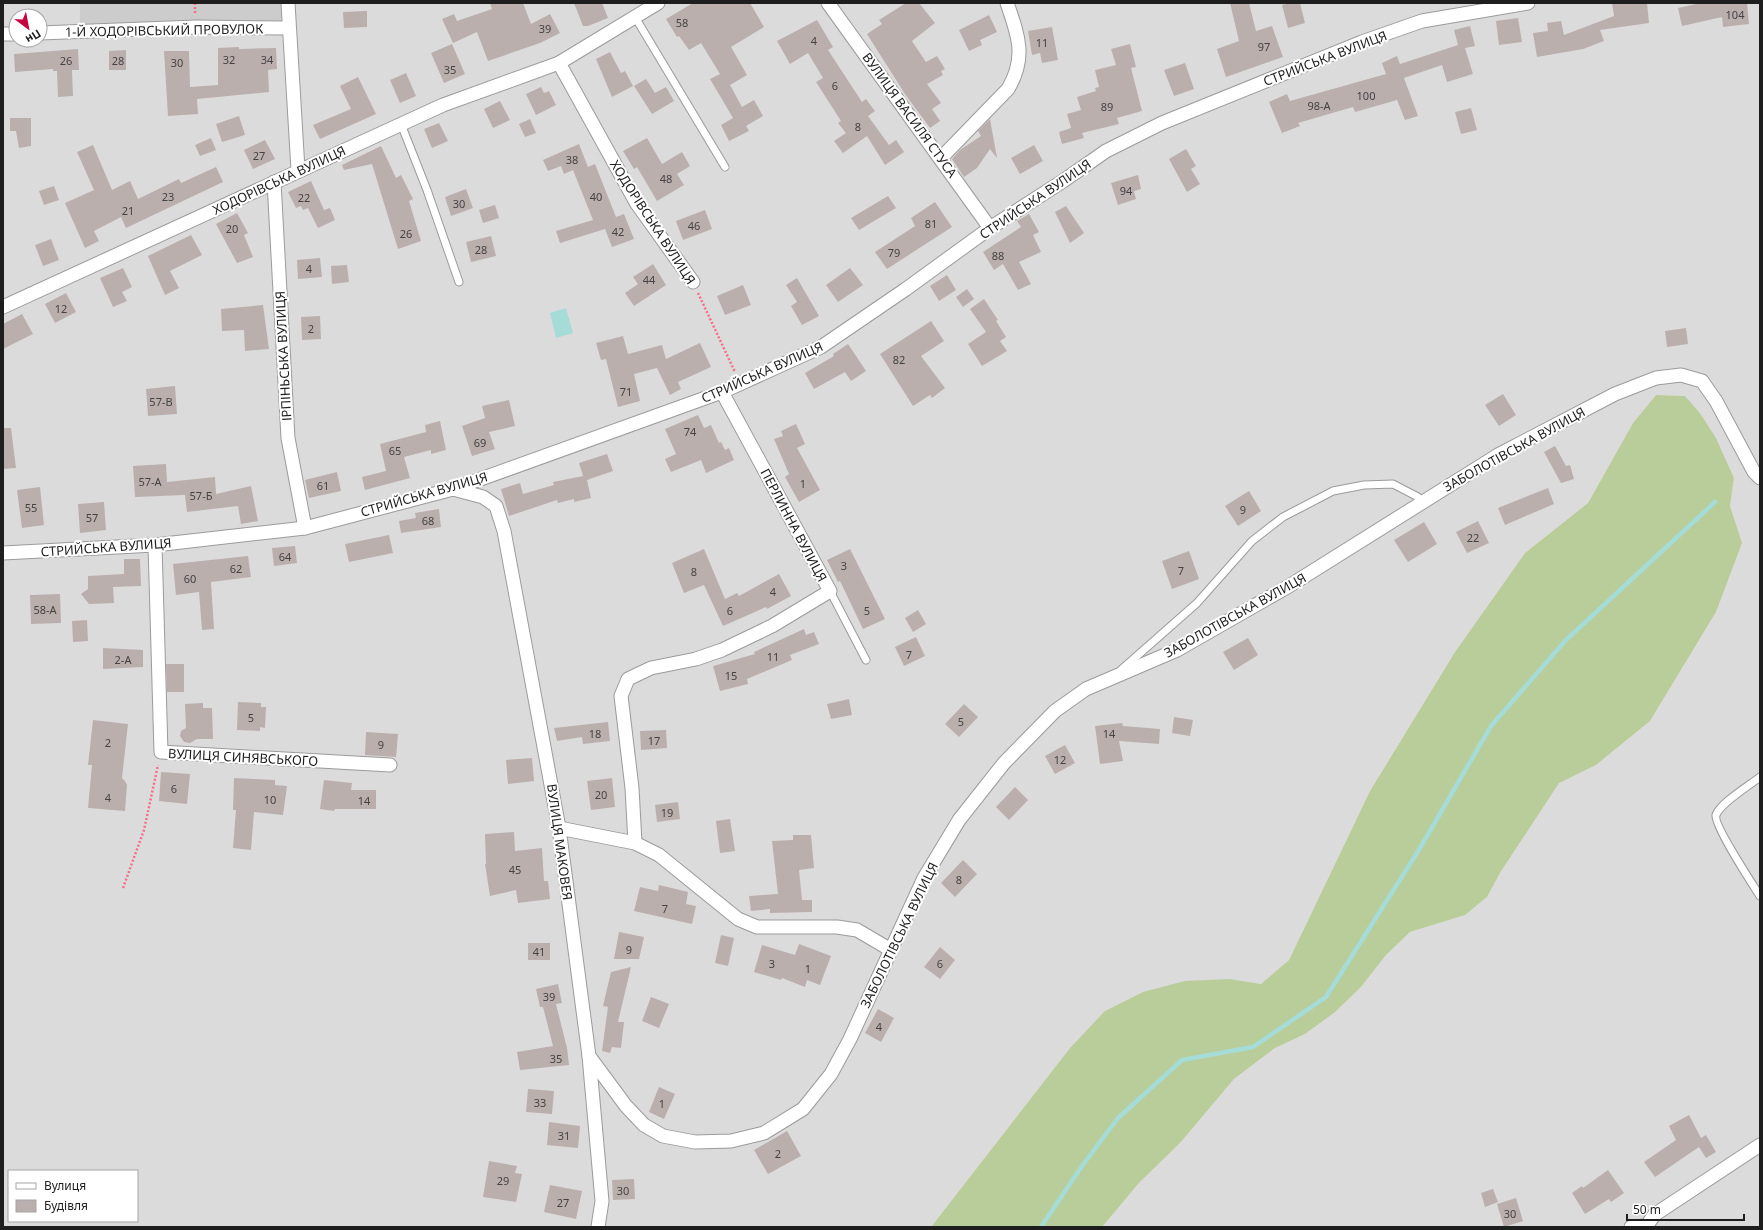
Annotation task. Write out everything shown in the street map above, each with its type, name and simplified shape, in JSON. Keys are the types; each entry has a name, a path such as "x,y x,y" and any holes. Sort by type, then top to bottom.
{"street":[{"path":"288,3 288,28 298,170"},
{"name":"ХОДОРІВСЬКА ВУЛИЦЯ","path":"3,307 298,170 443,105 559,63 658,3"},
{"name":"ВУЛИЦЯ ВАСИЛЯ СТУСА","path":"828,3 990,228"},
{"path":"941,158 1008,88 1015,76 1020,62 1020,45 1007,3"},
{"name":"СТРИЙСЬКА ВУЛИЦЯ","path":"3,553 155,545 305,528 453,489 722,392 821,347 906,289 990,228 1106,151 1162,123 1362,42 1422,21 1528,3"},
{"name":"1-Й ХОДОРІВСЬКИЙ ПРОВУЛОК","path":"48,33 196,27 288,28"},
{"name":"ХОДОРІВСЬКА ВУЛИЦЯ","path":"559,63 637,204 693,282"},
{"name":"ІРПІНЬСЬКА ВУЛИЦЯ","path":"274,182 288,438 305,528"},
{"name":"ЗАБОЛОТІВСЬКА ВУЛИЦЯ","path":"589,1056 626,1106 644,1125 664,1136 695,1142 731,1141 764,1133 803,1109 831,1074 850,1039 924,878 959,820 1004,763 1055,711 1086,689 1177,650 1269,598 1419,503 1505,451 1615,394 1656,378 1681,375 1702,381 1716,401 1754,472 1760,478"},
{"name":"ПЕРЛИННА ВУЛИЦЯ","path":"635,843 632,788 621,696 628,679 651,668 696,659 722,650 772,626 830,591 722,392"},
{"name":"ВУЛИЦЯ МАКОВЕЯ","path":"453,489 483,497 496,506 507,546 559,828 589,1056 602,1201 598,1227"},
{"name":"ВУЛИЦЯ СИНЯВСЬКОГО","path":"155,545 161,752 390,765"},
{"path":"559,828 635,843 659,855 738,919 757,927 838,927 857,930 891,950"},
{"path":"1631,1227 1646,1226 1654,1215 1760,1145"}],"lane":[{"path":"634,17 725,167"},
{"path":"400,124 427,190 459,282"},
{"path":"1113,677 1198,603 1252,540 1283,517 1333,491 1364,485 1393,484 1418,497 1419,503"},
{"path":"830,591 866,660"},
{"path":"1760,776 1724,805 1716,815 1724,838 1760,896"}],"path":[{"name":"ХОДОРІВСЬКА ВУЛИЦЯ","path":"693,282 740,385"},
{"path":"123,888 144,830 161,752"}],"shaded area":[{"path":"3,3 80,3 80,29 287,3 1760,3 1760,1227 1102,1227 1139,1183 1180,1143 1234,1079 1275,1048 1305,1034 1334,1013 1361,987 1386,955 1410,932 1465,915 1487,897 1500,873 1559,782 1596,765 1650,721 1716,612 1741,543 1730,506 1734,478 1716,438 1700,413 1685,396 1656,395 1633,423 1588,503 1525,553 1455,652 1370,791 1289,960 1261,984 1230,979 1070,1048 931,1227 3,1227"},
{"path":"80,3 287,3 287,23 80,29"}],"green space":[{"path":"1656,395 1685,396 1700,413 1716,438 1734,478 1730,506 1742,543 1716,612 1650,721 1596,765 1559,783 1500,873 1487,897 1465,915 1410,932 1386,955 1361,987 1334,1013 1305,1034 1275,1048 1234,1079 1180,1143 1139,1183 1102,1227 931,1227 1070,1048 1105,1011 1143,992 1185,981 1230,979 1261,984 1289,960 1370,791 1455,652 1525,553 1588,503 1633,423"}],"water":[{"path":"566,308 573,333 556,338 550,313"}],"building":[{"path":"490,3 523,3 531,24 550,14 560,33 540,43 488,61 477,32 453,43 442,19 454,14 457,21 492,9"},
{"path":"574,3 602,3 608,18 588,26 583,26"},
{"path":"693,3 750,3 764,27 731,47 747,75 730,85 742,107 754,100 763,116 746,126 749,131 729,141 721,125 733,118 710,79 720,74 701,43 689,50 679,36 677,37 666,19"},
{"path":"906,3 919,3 935,23 912,41 926,62 937,56 945,69 941,71 943,75 927,84 941,103 932,109 940,121 930,128 905,94 867,34 882,24 879,20"},
{"path":"1230,3 1249,3 1256,31 1272,26 1283,57 1226,77 1217,49 1239,41"},
{"path":"1300,3 1305,23 1288,28 1282,5"},
{"path":"1612,3 1647,3 1649,23 1600,30 1604,41 1583,49 1537,57 1533,33 1548,31 1547,23 1561,21 1564,35 1614,16"},
{"path":"1701,3 1747,3 1749,24 1723,27 1722,17 1682,26 1678,8"},
{"path":"367,11 367,27 344,28 343,12"},
{"path":"989,15 997,32 980,40 982,45 969,51 959,30"},
{"path":"1518,18 1522,42 1499,45 1496,21"},
{"path":"817,20 833,47 828,50 862,102 866,99 875,111 868,116 889,145 896,140 904,152 885,165 867,136 843,153 834,141 846,133 838,123 841,121 816,82 823,78 808,53 790,64 777,41"},
{"path":"1470,26 1475,46 1465,48 1473,74 1447,82 1442,65 1404,78 1418,116 1405,120 1397,100 1355,112 1353,107 1298,123 1300,126 1282,133 1269,102 1287,94 1290,101 1386,74 1382,63 1397,56 1400,64 1458,45 1454,30"},
{"path":"1052,27 1058,60 1042,63 1040,53 1032,55 1028,31"},
{"path":"452,44 465,74 444,83 431,53"},
{"path":"1130,44 1136,67 1131,68 1142,111 1117,118 1119,124 1082,133 1084,138 1062,144 1059,132 1071,128 1067,114 1081,110 1077,97 1096,91 1095,88 1099,87 1095,70 1116,65 1111,49"},
{"path":"239,47 239,49 276,48 277,69 268,70 269,92 197,99 198,114 168,116 164,51 189,51 190,87 218,85 218,48"},
{"path":"78,49 79,70 72,70 73,96 58,97 57,71 53,71 53,69 15,72 14,54"},
{"path":"126,50 126,70 109,70 109,51"},
{"path":"610,52 621,73 625,71 633,86 612,97 596,59"},
{"path":"1185,63 1194,89 1174,96 1164,70"},
{"path":"406,73 416,96 400,103 390,80"},
{"path":"358,77 376,114 320,139 313,125 351,109 340,86"},
{"path":"646,79 655,93 666,87 674,101 652,114 634,86"},
{"path":"541,87 544,93 549,91 556,105 536,115 526,94"},
{"path":"500,101 510,120 493,128 484,109"},
{"path":"1471,108 1477,130 1461,134 1455,112"},
{"path":"239,116 245,135 222,142 216,124"},
{"path":"10,118 31,118 31,146 19,148 16,131 10,131"},
{"path":"530,119 536,133 525,137 519,124"},
{"path":"990,119 997,158 990,149 977,168 964,177 952,159 960,150 981,136 978,131"},
{"path":"439,123 448,141 432,148 424,129"},
{"path":"211,138 216,150 200,156 195,145"},
{"path":"647,138 662,164 682,152 690,166 677,174 684,185 657,201 637,167 634,169 623,151"},
{"path":"265,140 275,159 253,169 244,150"},
{"path":"579,144 588,167 595,164 616,217 624,214 634,239 612,247 605,229 560,243 556,231 593,220 573,170 564,174 561,166 548,171 543,160"},
{"path":"93,145 112,190 130,181 138,199 179,179 181,183 216,167 223,182 126,228 121,217 94,231 99,241 85,248 65,203 94,190 77,152"},
{"path":"1034,145 1043,161 1020,174 1011,158"},
{"path":"381,146 396,178 401,175 413,199 409,201 421,241 398,249 372,164 344,170 342,165"},
{"path":"1186,149 1196,166 1191,169 1200,184 1187,192 1169,159"},
{"path":"1138,175 1141,189 1134,191 1136,199 1118,205 1111,183"},
{"path":"311,181 324,210 330,208 335,220 318,228 308,208 303,210 301,206 296,208 288,192"},
{"path":"54,186 59,200 44,205 39,191"},
{"path":"466,189 473,208 451,216 445,197"},
{"path":"888,196 896,208 859,230 851,218"},
{"path":"935,202 952,227 887,269 875,252 915,226 911,218"},
{"path":"495,205 499,218 483,223 479,210"},
{"path":"1066,206 1084,233 1070,243 1055,212"},
{"path":"705,210 712,229 683,240 676,221"},
{"path":"237,213 248,233 244,235 253,257 237,263 216,224"},
{"path":"1029,214 1039,232 1033,235 1041,252 1019,262 1031,284 1018,290 1003,264 994,270 983,252 1021,227 1017,221"},
{"path":"191,235 202,255 170,271 179,288 165,295 148,256"},
{"path":"491,236 496,256 471,262 466,242"},
{"path":"51,239 59,260 43,266 35,245"},
{"path":"320,258 322,277 298,279 297,260"},
{"path":"653,264 666,285 634,306 625,293 638,284 633,277"},
{"path":"347,265 349,282 332,284 331,266"},
{"path":"123,268 132,287 122,292 127,301 113,307 100,278"},
{"path":"850,268 863,285 838,302 826,285"},
{"path":"947,275 956,290 939,301 930,286"},
{"path":"797,278 819,316 802,325 791,306 797,302 786,285"},
{"path":"743,285 751,305 725,315 717,296"},
{"path":"967,289 974,299 963,307 956,297"},
{"path":"66,293 76,312 55,323 45,304"},
{"path":"984,299 998,320 996,321 1006,337 1000,341 1007,351 982,366 968,344 986,332 970,309"},
{"path":"263,305 269,349 245,351 244,330 222,331 221,309"},
{"path":"22,314 33,334 3,349 3,324"},
{"path":"320,316 321,339 302,340 301,317"},
{"path":"931,321 944,341 921,356 945,388 932,398 930,395 913,406 880,354"},
{"path":"1686,328 1688,344 1667,347 1665,331"},
{"path":"623,336 628,354 662,345 666,359 700,343 711,367 678,382 681,389 670,395 657,368 634,374 640,401 618,407 606,359 601,360 596,343"},
{"path":"848,344 866,371 851,381 845,372 814,389 805,373 834,356 833,354"},
{"path":"175,386 177,414 148,416 146,389"},
{"path":"1503,394 1516,415 1499,426 1485,405"},
{"path":"509,400 515,426 489,432 495,449 472,456 462,426 485,418 482,406"},
{"path":"698,415 704,428 711,425 719,443 721,442 725,450 729,448 734,460 706,473 701,460 671,472 665,459 676,454 665,429"},
{"path":"440,421 446,450 431,454 431,450 404,457 410,478 365,490 362,477 386,471 380,444 426,432 425,425"},
{"path":"796,424 805,444 797,448 820,490 799,502 785,477 789,474 774,439 783,436 781,431"},
{"path":"3,428 11,428 16,468 3,469"},
{"path":"1555,446 1566,466 1570,465 1574,479 1561,483 1544,452"},
{"path":"607,454 613,471 587,480 591,498 574,502 574,499 558,503 557,500 509,516 501,489 520,483 523,494 554,485 553,482 583,476 579,463"},
{"path":"166,464 167,482 215,477 216,494 251,486 258,521 241,524 238,506 187,512 185,495 135,497 133,466"},
{"path":"337,472 341,491 309,498 305,480"},
{"path":"40,487 44,525 22,528 17,490"},
{"path":"1548,488 1554,504 1505,525 1498,508"},
{"path":"1249,491 1261,511 1238,526 1225,506"},
{"path":"104,502 106,530 80,533 78,504"},
{"path":"439,509 441,527 401,533 399,521 416,518 415,513"},
{"path":"1478,521 1489,543 1467,553 1456,532"},
{"path":"1424,522 1437,544 1408,562 1394,540"},
{"path":"389,535 393,553 349,562 345,544"},
{"path":"295,546 297,563 274,566 272,548"},
{"path":"704,549 725,599 737,593 739,596 779,574 791,596 767,609 766,607 723,626 704,585 684,593 672,563"},
{"path":"850,549 885,619 863,629 840,581 838,582 827,560"},
{"path":"1189,551 1199,579 1172,589 1162,561"},
{"path":"248,556 251,577 211,582 214,629 202,630 199,592 176,595 173,564"},
{"path":"124,559 140,559 141,586 113,587 114,603 89,604 81,594 88,589 88,576 124,574"},
{"path":"60,594 61,623 31,624 30,595"},
{"path":"918,610 926,624 913,632 905,618"},
{"path":"87,620 88,641 73,642 72,621"},
{"path":"804,629 806,635 814,632 819,644 790,655 792,660 747,679 748,684 720,691 713,666 755,654 754,652"},
{"path":"916,637 925,656 904,666 895,647"},
{"path":"1248,638 1258,655 1234,670 1223,652"},
{"path":"103,648 143,650 143,667 103,669"},
{"path":"166,664 184,664 184,692 167,692"},
{"path":"849,699 852,715 831,719 827,704"},
{"path":"238,702 261,703 261,707 266,707 265,728 260,727 260,731 237,730"},
{"path":"203,703 203,708 212,708 213,739 197,739 190,743 184,742 180,736 181,731 186,728 185,704"},
{"path":"964,704 978,717 959,737 945,724"},
{"path":"1174,717 1193,720 1190,736 1172,733"},
{"path":"93,720 128,724 122,778 127,785 125,811 88,808 92,765 88,765"},
{"path":"608,722 610,741 583,744 582,737 557,741 554,728"},
{"path":"1122,723 1123,726 1160,729 1159,744 1119,741 1123,761 1100,764 1095,726"},
{"path":"666,730 667,748 641,750 640,731"},
{"path":"366,732 398,734 396,757 365,755"},
{"path":"1065,745 1075,763 1055,774 1045,756"},
{"path":"532,758 534,781 508,784 506,760"},
{"path":"161,772 190,774 187,804 159,801"},
{"path":"234,778 275,780 275,785 287,786 283,815 254,812 251,850 233,848 236,810 233,810"},
{"path":"612,778 615,807 591,810 587,781"},
{"path":"324,780 352,783 351,790 376,790 376,809 335,809 334,811 320,809"},
{"path":"1015,787 1028,800 1009,820 996,807"},
{"path":"678,802 680,819 657,822 655,805"},
{"path":"730,819 735,851 720,853 716,821"},
{"path":"514,832 515,851 542,848 544,881 548,881 550,899 518,903 516,890 490,896 485,864 485,834"},
{"path":"793,835 811,835 814,868 799,870 802,900 812,900 812,912 770,913 770,909 751,911 749,896 778,894 772,841 793,840"},
{"path":"963,860 977,874 955,897 941,883"},
{"path":"659,885 688,892 686,904 696,906 692,924 634,911 640,887 658,891"},
{"path":"619,932 644,937 639,959 614,959"},
{"path":"721,935 734,938 728,966 715,963"},
{"path":"528,943 550,943 550,960 528,960"},
{"path":"799,944 831,956 820,985 807,980 805,987 782,978 781,980 754,972 762,945 795,955"},
{"path":"940,947 955,960 940,979 924,967"},
{"path":"631,967 618,1022 624,1022 621,1048 612,1047 610,1053 602,1051 608,1007 603,1006 611,972"},
{"path":"558,984 562,1003 556,1004 567,1048 569,1065 520,1070 517,1052 553,1046 543,1007 540,1007 536,989"},
{"path":"651,997 669,1004 659,1028 642,1021"},
{"path":"878,1009 894,1018 881,1042 865,1033"},
{"path":"659,1087 675,1094 664,1119 649,1112"},
{"path":"528,1089 554,1091 552,1114 526,1112"},
{"path":"1689,1115 1701,1138 1706,1135 1716,1152 1706,1158 1699,1147 1655,1177 1644,1162 1676,1140 1669,1126"},
{"path":"549,1122 580,1126 578,1148 547,1145"},
{"path":"787,1131 801,1156 768,1174 754,1150"},
{"path":"489,1161 517,1166 515,1173 522,1174 516,1202 483,1197"},
{"path":"1608,1170 1624,1193 1611,1202 1609,1199 1585,1214 1572,1193 1582,1186 1583,1188"},
{"path":"634,1179 635,1199 613,1200 612,1180"},
{"path":"550,1185 582,1191 576,1219 544,1212"},
{"path":"1493,1189 1498,1202 1485,1207 1481,1193"},
{"path":"1516,1198 1523,1221 1504,1227 1497,1204"}],"waterway":[{"path":"1041,1227 1082,1166 1118,1118 1182,1060 1253,1047 1326,997 1420,848 1491,726 1565,641 1715,502"}]}
